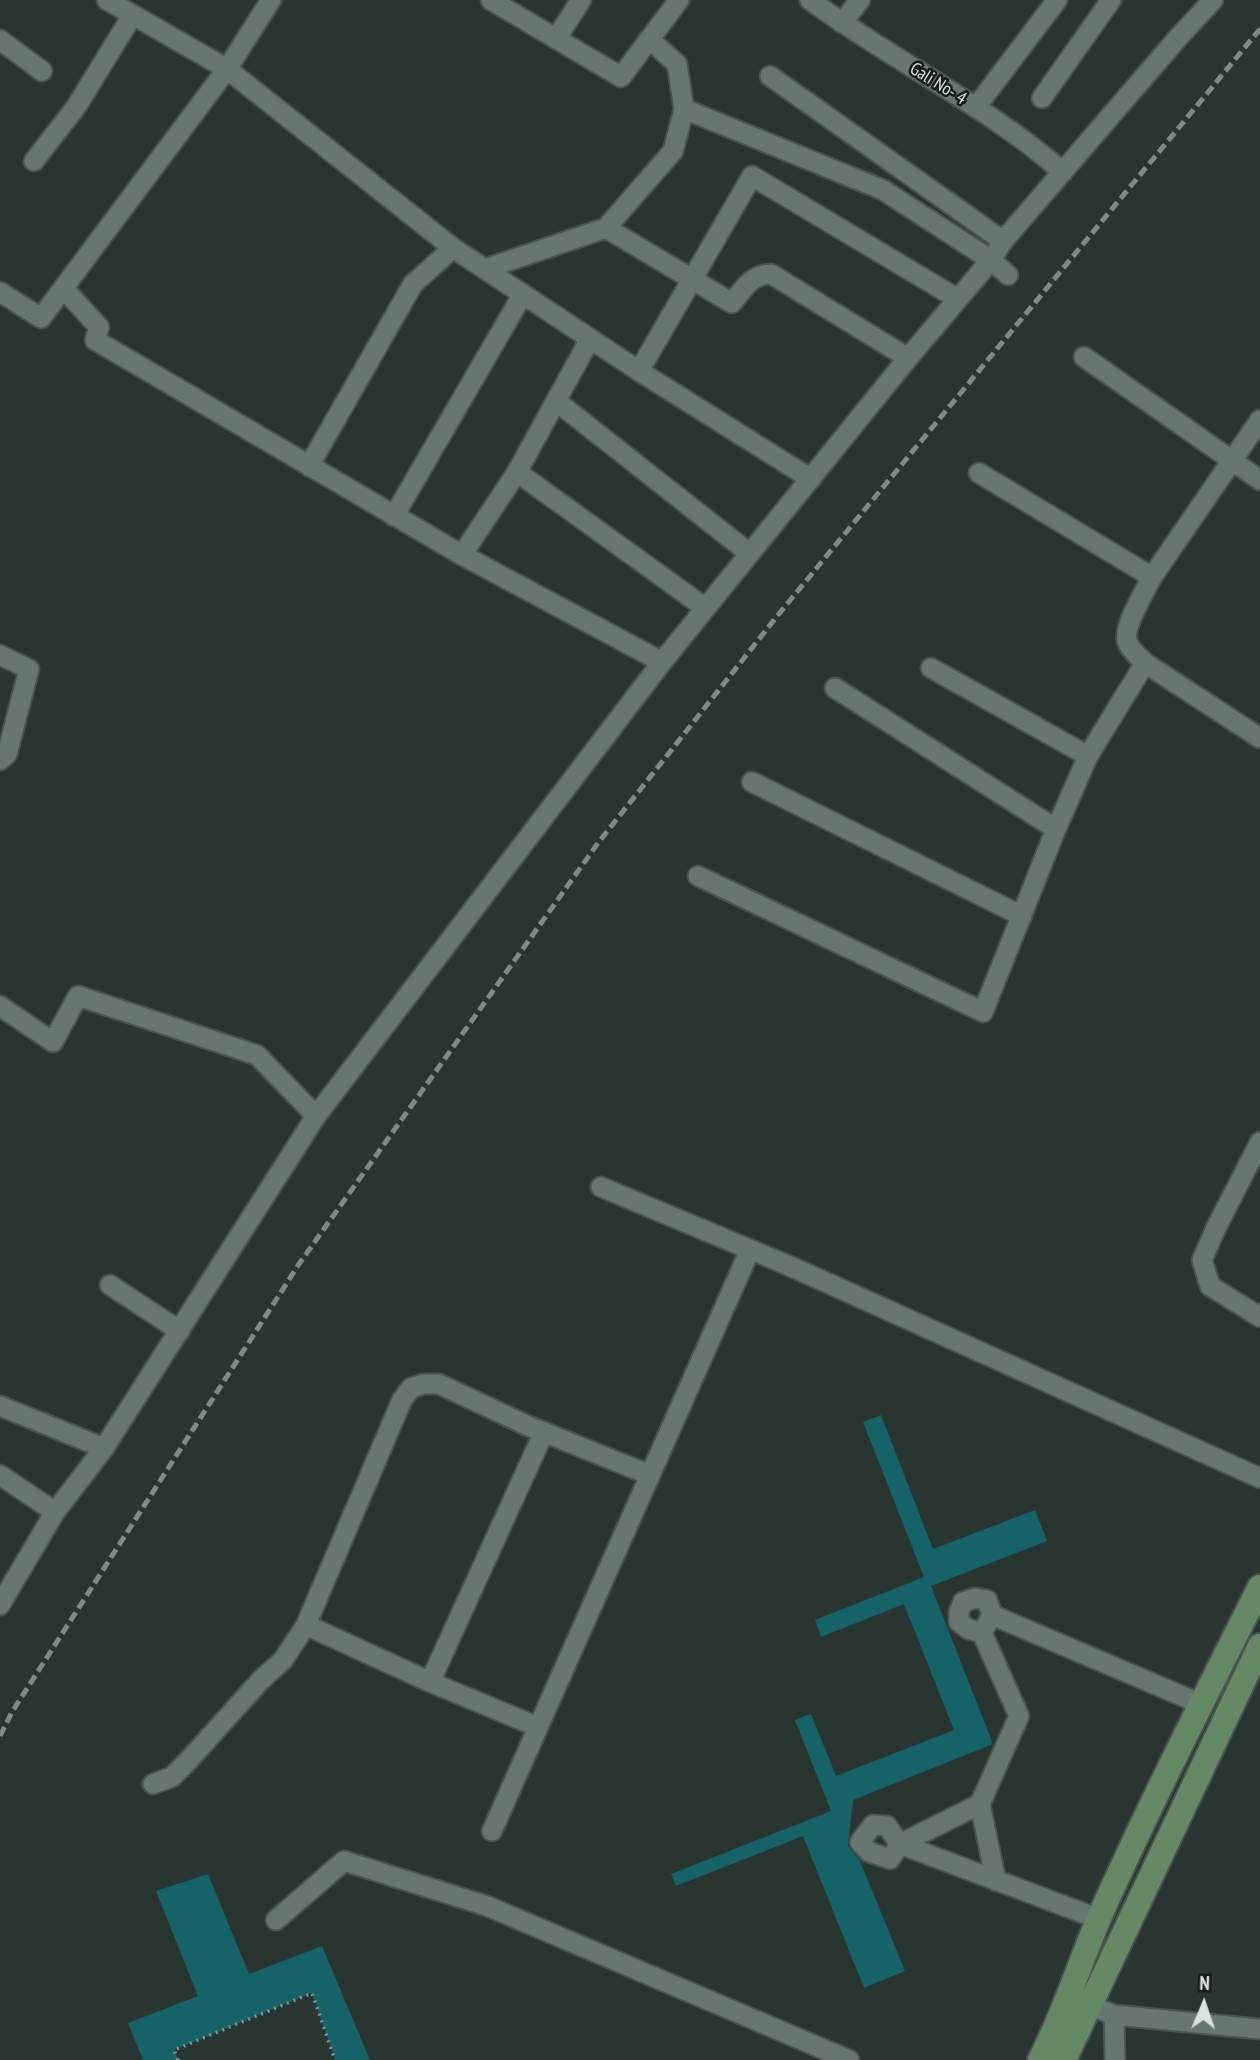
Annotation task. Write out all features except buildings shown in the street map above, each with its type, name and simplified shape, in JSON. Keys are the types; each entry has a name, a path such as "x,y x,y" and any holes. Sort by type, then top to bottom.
{"main road":[{"path":"1064,2060 1099,1919 1260,1587"},
{"path":"1040,2060 1056,2030 1079,2001 1260,1646"}],"street":[{"path":"0,292 41,318 226,69 271,0"},
{"path":"491,0 621,77 679,0"},
{"path":"556,39 582,0"},
{"name":"Gali No- 4","path":"810,0 976,107 1039,151 1063,172"},
{"path":"842,23 860,0"},
{"path":"976,107 1057,0"},
{"path":"1042,98 1111,0"},
{"path":"0,1605 55,1512 104,1448 316,1116 704,607 991,260 1003,241 1213,0"},
{"path":"34,161 76,107 119,6 226,69 453,248 639,371 811,479"},
{"path":"485,269 606,228 673,150 684,108 677,65 649,39"},
{"path":"0,40 42,71"},
{"path":"770,76 1003,241"},
{"path":"684,108 883,190 991,260 1008,275"},
{"path":"639,371 752,176 958,299"},
{"path":"606,228 732,303 744,287 760,274 771,274 908,358"},
{"path":"309,466 413,284 453,248"},
{"path":"64,289 99,327 95,340 462,555 662,662"},
{"path":"394,516 523,294"},
{"path":"462,555 517,472 590,339"},
{"path":"1084,357 1260,480"},
{"path":"556,401 749,553"},
{"path":"1260,419 1152,578 1127,630 1127,640 1145,663 1260,738"},
{"path":"517,472 704,607"},
{"path":"979,473 1152,578"},
{"path":"0,655 29,669 7,754 0,760"},
{"path":"698,876 983,1012 1088,756 1145,663"},
{"path":"930,668 1088,756"},
{"path":"835,688 1056,829"},
{"path":"752,782 1022,916"},
{"path":"0,1006 53,1042 78,996 257,1055 316,1116"},
{"path":"1260,1142 1202,1260 1210,1286 1260,1317"},
{"path":"601,1187 750,1250 1260,1478"},
{"path":"492,1831 750,1250"},
{"path":"110,1285 180,1331"},
{"path":"153,1784 172,1777 187,1762 282,1660 306,1625 402,1400 411,1388 423,1384 439,1384 544,1432 650,1475"},
{"path":"0,1406 104,1448"},
{"path":"430,1682 544,1432"},
{"path":"0,1475 55,1512"},
{"path":"996,1881 980,1804 1019,1716 987,1624 1202,1704"},
{"path":"306,1625 430,1682 538,1727"},
{"path":"980,1804 900,1844 1099,1919"},
{"path":"276,1920 344,1861 487,1906 849,2060"},
{"path":"1079,2001 1114,2015 1260,2029"},
{"path":"1114,2015 1115,2060"}],"path":[{"path":"178,2060 174,2050 312,1993 335,2060"}],"railway":[{"path":"0,1736 12,1712 299,1264 598,843 778,615 1260,29"}]}
